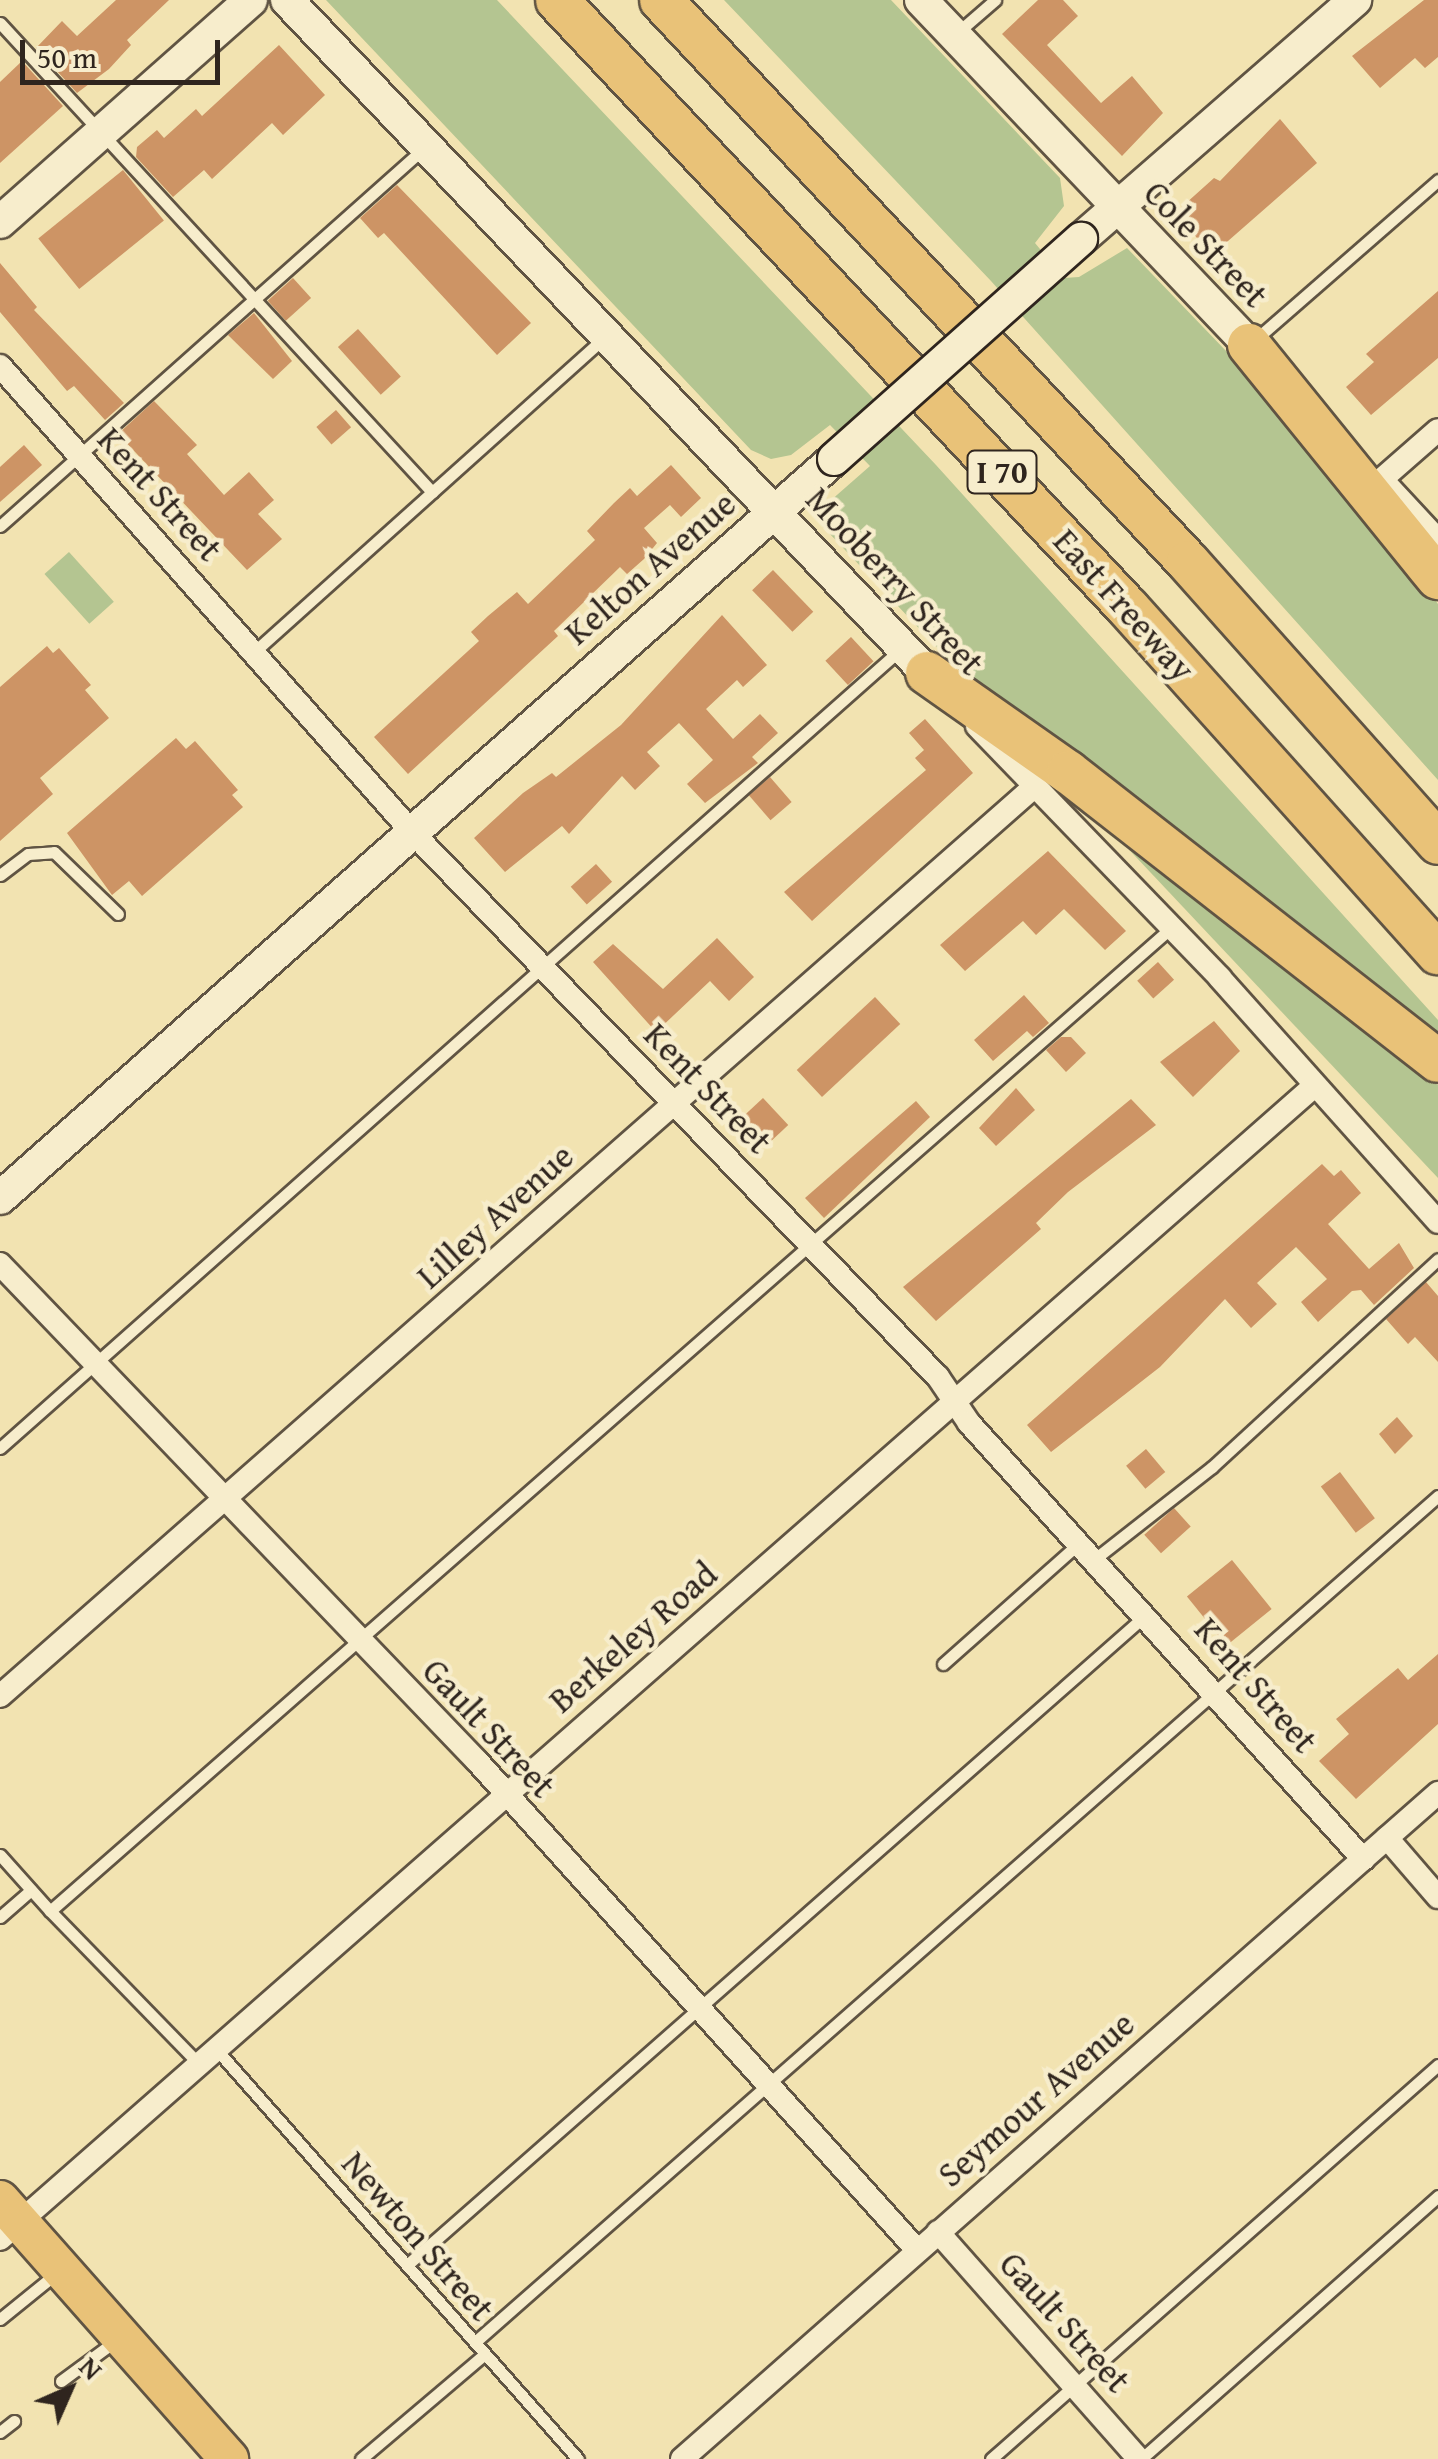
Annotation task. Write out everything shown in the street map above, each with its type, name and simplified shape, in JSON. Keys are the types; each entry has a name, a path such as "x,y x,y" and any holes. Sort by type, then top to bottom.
{"highway":[{"name":"East Freeway","path":"557,0 1128,608 1438,953"},
{"name":"I 70","path":"661,0 1188,562 1438,844"},
{"path":"1249,345 1438,578"},
{"path":"915,660 1068,772 1438,1062"}],"main road":[{"path":"0,222 252,0"},
{"name":"Mooberry Street","path":"287,0 915,660"},
{"name":"Cole Street","path":"921,0 1249,345"},
{"name":"Kelton Avenue","path":"0,1198 1354,0"},
{"path":"6,2220 61,2269 229,2459"}],"street":[{"name":"Cole Street","path":"1249,345 1438,540"},
{"name":"Kent Street","path":"0,366 412,832 810,1245 1147,1614 1362,1859"},
{"path":"1382,479 1438,430"},
{"name":"Mooberry Street","path":"915,660 1172,928 1438,1222"},
{"name":"Lilley Avenue","path":"0,1696 1034,787"},
{"name":"Berkeley Road","path":"6,2220 208,2056 1314,1087"},
{"name":"Gault Street","path":"0,1264 507,1795 917,2250"},
{"name":"Seymour Avenue","path":"682,2459 1438,1793"},
{"path":"1386,1838 1438,1897"},
{"name":"Gault Street","path":"938,2232 1140,2459"}],"lane":[{"path":"955,35 995,0"},
{"path":"0,22 432,492"},
{"path":"0,526 426,146"},
{"path":"1249,345 1438,180"},
{"path":"254,652 607,335"},
{"path":"0,1448 542,967 915,660"},
{"path":"0,875 28,854 54,852 118,914"},
{"path":"50,1911 1172,928"},
{"path":"943,1664 1088,1550 1212,1467 1438,1258"},
{"path":"475,2342 1438,1496"},
{"path":"407,2265 1147,1614"},
{"name":"Newton Street","path":"0,1856 50,1911 208,2056 407,2265 578,2459"},
{"path":"0,1917 31,1890"},
{"path":"991,2459 1438,2064"},
{"path":"1140,2459 1438,2196"},
{"path":"0,2320 61,2269"},
{"path":"61,2381 121,2337"},
{"path":"361,2459 485,2354"},
{"path":"0,2432 14,2421"}],"green space":[{"path":"326,0 497,0 936,465 1438,1020 1438,1042 1255,891 946,657 813,516 870,466 830,425 791,455 771,459 751,450"},
{"path":"724,0 891,0 1060,178 1064,206 1035,243 1064,278 1079,277 1127,248 1333,462 1438,604 1438,780 991,281"},
{"path":"69,552 114,602 89,624 44,574"},
{"path":"1103,822 1438,1085 1438,1178"}],"building":[{"path":"116,0 169,0 127,40 131,45 109,69 77,93 36,48 62,21 77,36"},
{"path":"1038,0 1063,0 1078,16 1047,45 1101,103 1132,76 1163,113 1122,156 1002,34"},
{"path":"1424,0 1438,0 1438,57 1425,68 1415,58 1380,88 1352,56"},
{"path":"279,45 325,95 283,135 272,123 212,179 204,170 173,197 136,157 137,147 157,130 164,138 196,109 202,116"},
{"path":"22,61 63,106 0,163 0,82"},
{"path":"1280,119 1317,163 1212,255 1175,213 1214,178 1220,181"},
{"path":"123,170 164,221 79,289 38,239"},
{"path":"397,185 531,323 497,355 384,233 378,238 360,218"},
{"path":"0,263 37,307 34,310 124,403 105,420 74,386 67,391 0,312"},
{"path":"293,278 311,298 286,321 268,301"},
{"path":"1438,291 1438,358 1371,415 1346,387 1374,362 1366,354"},
{"path":"254,313 292,361 273,379 228,335"},
{"path":"358,329 401,377 381,395 338,347"},
{"path":"154,401 197,445 187,454 224,495 249,472 274,500 258,514 282,539 247,570 118,434"},
{"path":"336,410 351,427 331,444 316,427"},
{"path":"24,445 42,465 0,502 0,467"},
{"path":"671,465 701,498 681,517 670,505 644,528 657,543 644,559 627,574 620,567 554,631 558,636 408,774 374,737 479,641 471,632 488,616 517,592 528,604 595,540 587,531 614,503 630,488 637,496"},
{"path":"773,570 813,612 792,632 752,590"},
{"path":"722,615 767,665 743,687 737,680 706,709 733,739 760,714 778,733 752,757 758,763 705,803 687,784 713,760 679,723 647,752 660,766 635,790 622,776 569,834 562,826 505,872 474,838 523,793 552,773 556,777 621,725"},
{"path":"851,637 874,661 848,685 825,661"},
{"path":"47,646 53,653 59,648 91,685 85,690 109,718 40,778 53,794 0,841 0,687"},
{"path":"925,719 973,773 812,921 784,892 926,770 915,758 924,750 909,733"},
{"path":"176,738 186,749 195,741 238,790 232,795 243,807 142,896 129,881 112,895 67,833"},
{"path":"770,777 792,802 771,820 749,795"},
{"path":"1048,851 1126,931 1105,950 1064,909 1036,935 1023,921 965,971 940,945"},
{"path":"596,864 612,882 587,905 571,887"},
{"path":"717,938 754,977 729,1001 710,981 656,1032 593,962 613,944 663,989"},
{"path":"1158,962 1174,980 1153,999 1137,981"},
{"path":"1024,995 1049,1023 1033,1037 1027,1031 993,1061 974,1040"},
{"path":"875,997 900,1024 822,1097 797,1070"},
{"path":"1214,1021 1240,1051 1193,1097 1160,1062"},
{"path":"1061,1037 1071,1037 1086,1053 1066,1072 1046,1050"},
{"path":"1016,1088 1035,1110 996,1146 979,1128"},
{"path":"763,1098 788,1125 765,1147 740,1120"},
{"path":"1131,1099 1156,1125 1068,1192 1036,1223 1041,1229 936,1321 903,1287"},
{"path":"916,1101 930,1117 824,1218 805,1198"},
{"path":"1322,1164 1334,1176 1341,1170 1361,1193 1328,1224 1369,1269 1399,1243 1414,1268 1374,1305 1361,1290 1352,1291 1318,1322 1301,1302 1327,1279 1296,1247 1257,1283 1277,1304 1251,1328 1225,1299 1160,1367 1051,1452 1027,1425"},
{"path":"1426,1282 1438,1296 1438,1362 1415,1337 1408,1344 1386,1319"},
{"path":"1397,1417 1413,1436 1395,1454 1379,1434"},
{"path":"1146,1449 1165,1472 1145,1489 1126,1466"},
{"path":"1340,1472 1375,1518 1356,1533 1321,1486"},
{"path":"1174,1508 1191,1527 1161,1553 1144,1535"},
{"path":"1232,1560 1272,1609 1227,1645 1187,1597"},
{"path":"1438,1654 1438,1724 1356,1799 1319,1761 1349,1734 1336,1719 1398,1668 1408,1680"}]}
